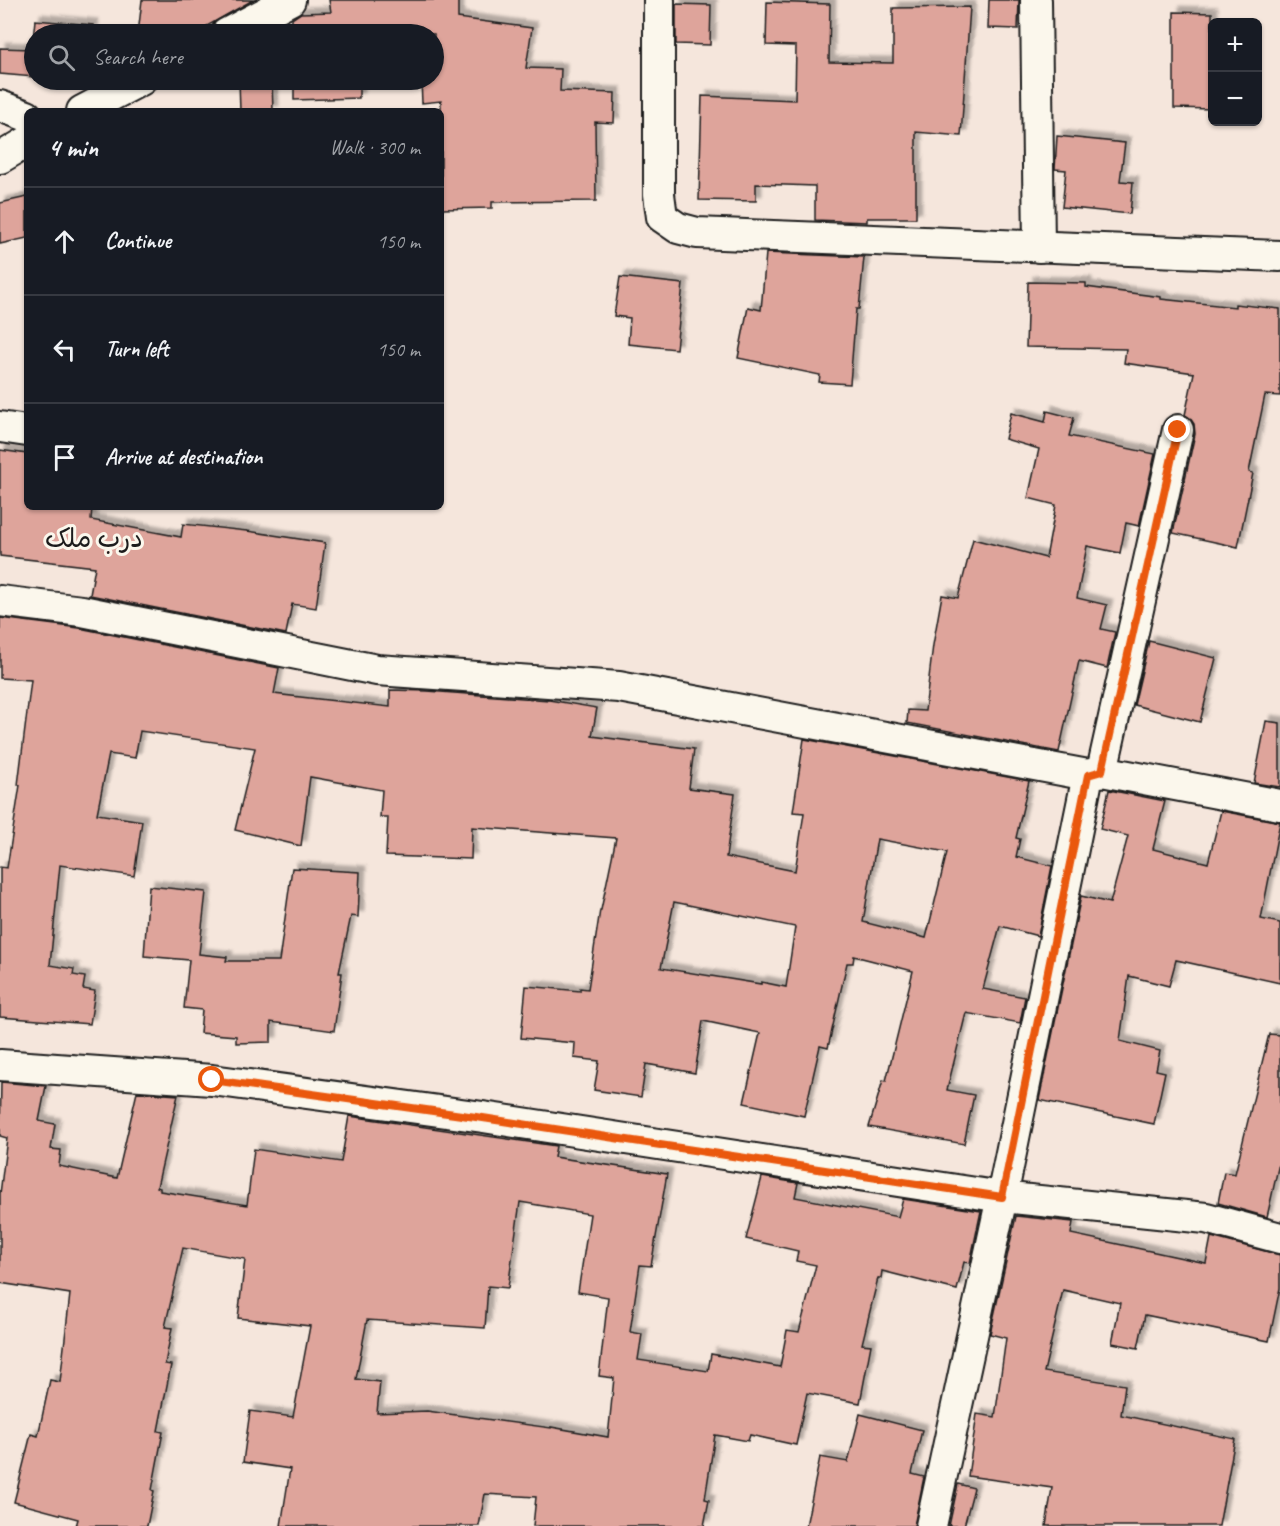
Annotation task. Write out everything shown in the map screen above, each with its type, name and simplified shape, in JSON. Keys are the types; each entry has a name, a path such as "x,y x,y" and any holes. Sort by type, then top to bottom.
{"street":[{"path":"245,24 290,0"},
{"path":"659,0 659,194 662,217 678,228 697,233 1280,256"},
{"path":"1036,0 1039,247"},
{"path":"88,108 122,90"},
{"path":"0,106 24,115"},
{"path":"0,158 24,144"},
{"path":"0,427 24,431"},
{"path":"932,1526 1095,773 1178,430"},
{"path":"0,601 82,611 378,670 619,687 1280,805"},
{"path":"0,1065 212,1080 483,1118 1002,1197 1206,1218 1280,1238"}],"building":[{"path":"142,0 253,0 211,24 139,24"},
{"path":"329,0 458,0 458,18 532,28 526,68 561,69 560,91 615,93 614,123 595,122 596,201 492,202 492,208 444,209 444,108 441,108 441,101 422,103 421,90 444,90 444,24 292,24 292,19 301,13 331,12"},
{"path":"989,0 1019,0 1018,29 988,28"},
{"path":"767,2 830,4 829,62 893,63 893,8 970,7 961,136 916,132 916,218 867,218 867,222 815,220 815,186 756,184 756,201 699,200 702,96 795,100 796,46 766,45"},
{"path":"676,4 711,5 710,45 676,44"},
{"path":"1174,12 1212,13 1212,18 1208,18 1208,109 1174,108"},
{"path":"35,20 81,24 35,24"},
{"path":"0,48 24,49 24,76 0,74"},
{"path":"239,90 272,90 273,108 240,108"},
{"path":"294,90 359,90 359,98 294,100"},
{"path":"1057,136 1125,143 1120,181 1133,182 1130,214 1062,207 1066,170 1055,169"},
{"path":"24,198 24,239 0,244 0,203"},
{"path":"766,253 864,257 859,309 856,309 850,384 819,382 820,375 738,358 748,307 761,310"},
{"path":"620,277 683,284 676,349 628,344 630,318 614,316"},
{"path":"1028,282 1086,283 1086,287 1161,297 1161,299 1280,309 1280,396 1265,395 1249,472 1253,473 1238,547 1173,533 1195,434 1194,424 1185,415 1194,373 1124,363 1126,349 1026,347"},
{"path":"1047,411 1074,418 1069,436 1155,454 1139,526 1126,523 1120,553 1087,546 1077,598 1107,605 1101,629 1115,632 1107,668 1079,661 1059,752 907,723 908,710 925,711 942,595 958,598 973,539 1046,558 1056,505 1028,498 1039,449 1005,439 1011,413 1045,422"},
{"path":"0,450 24,454 24,510 92,510 91,520 181,537 183,524 325,543 316,608 292,604 286,634 90,595 95,567 0,556"},
{"path":"0,618 79,628 279,668 274,694 390,707 390,690 427,691 549,700 597,708 592,736 694,749 689,788 735,794 726,857 795,871 804,813 793,812 804,739 1029,781 1016,838 1020,839 1016,857 1052,866 1038,936 1000,926 983,989 1025,997 1020,1023 966,1013 947,1090 974,1095 964,1144 869,1127 883,1080 886,1081 913,971 854,956 853,963 847,963 828,1048 820,1046 804,1116 744,1103 760,1033 703,1021 695,1073 646,1064 641,1097 594,1090 599,1061 574,1058 575,1043 521,1038 526,986 580,991 580,988 588,989 600,910 616,838 472,827 471,859 386,856 388,817 380,817 382,790 310,777 301,846 235,830 255,748 140,731 135,758 109,754 97,814 142,821 134,876 60,865 50,965 74,969 73,975 85,977 83,989 95,991 90,1024 0,1017 0,867 7,868 20,785 18,785 31,680 0,678","holes":["877,839 947,852 926,938 863,922","674,902 795,927 786,987 661,968"]},
{"path":"1149,641 1216,658 1200,722 1134,705"},
{"path":"1266,721 1280,723 1280,787 1254,783"},
{"path":"1109,790 1165,801 1153,849 1208,863 1221,811 1280,822 1261,919 1280,923 1280,983 1176,960 1169,986 1129,976 1120,1041 1160,1051 1156,1070 1165,1072 1154,1124 1039,1100 1081,896 1110,903 1128,836 1100,829"},
{"path":"292,868 360,872 358,917 351,916 339,973 342,973 334,1031 271,1022 271,1042 236,1043 236,1036 200,1033 202,1010 184,1008 189,960 144,956 149,886 206,892 199,954 227,957 226,961 279,961"},
{"path":"1269,1034 1280,1035 1280,1159 1267,1217 1218,1203 1224,1172 1235,1174"},
{"path":"1,1082 46,1086 39,1121 55,1124 51,1149 61,1150 59,1166 117,1178 137,1092 178,1095 157,1187 160,1191 247,1205 254,1149 341,1162 349,1116 556,1146 554,1157 667,1174 651,1266 640,1265 630,1332 642,1334 638,1360 708,1371 711,1354 780,1367 787,1330 799,1332 816,1265 796,1261 798,1251 746,1239 762,1177 798,1183 795,1197 898,1217 903,1199 981,1211 970,1263 964,1262 957,1290 882,1271 881,1278 878,1278 862,1344 871,1345 860,1403 807,1393 796,1445 750,1435 748,1441 715,1435 705,1499 709,1500 704,1526 533,1526 536,1497 485,1494 479,1526 281,1526 290,1469 243,1462 250,1411 293,1417 310,1326 238,1318 245,1259 183,1248 165,1327 172,1328 165,1364 171,1365 158,1431 163,1432 147,1526 76,1526 78,1519 14,1502 31,1434 38,1436 50,1380 60,1382 70,1294 0,1283 0,1194 7,1138 0,1136","holes":["520,1202 590,1214 578,1292 608,1297 599,1376 614,1378 608,1437 427,1411 377,1413 380,1382 356,1379 367,1320 485,1328 488,1286 508,1288"]},
{"path":"1016,1216 1073,1222 1071,1234 1206,1263 1211,1237 1280,1255 1280,1288 1269,1341 1145,1315 1138,1348 1112,1343 1120,1303 1063,1290 1044,1372 1125,1385 1121,1415 1235,1439 1219,1526 1046,1526 1052,1488 968,1476 977,1414 995,1417 1006,1338 990,1334"},
{"path":"860,1414 922,1430 912,1474 924,1477 914,1526 806,1526 820,1457 848,1462"},
{"path":"958,1484 974,1488 964,1526 949,1526"}],"district":[{"name":"درب ملک","path":"94,538"}],"route":[{"path":"212,1080 483,1118 1002,1197 1088,775 1102,771 1178,430"}]}
